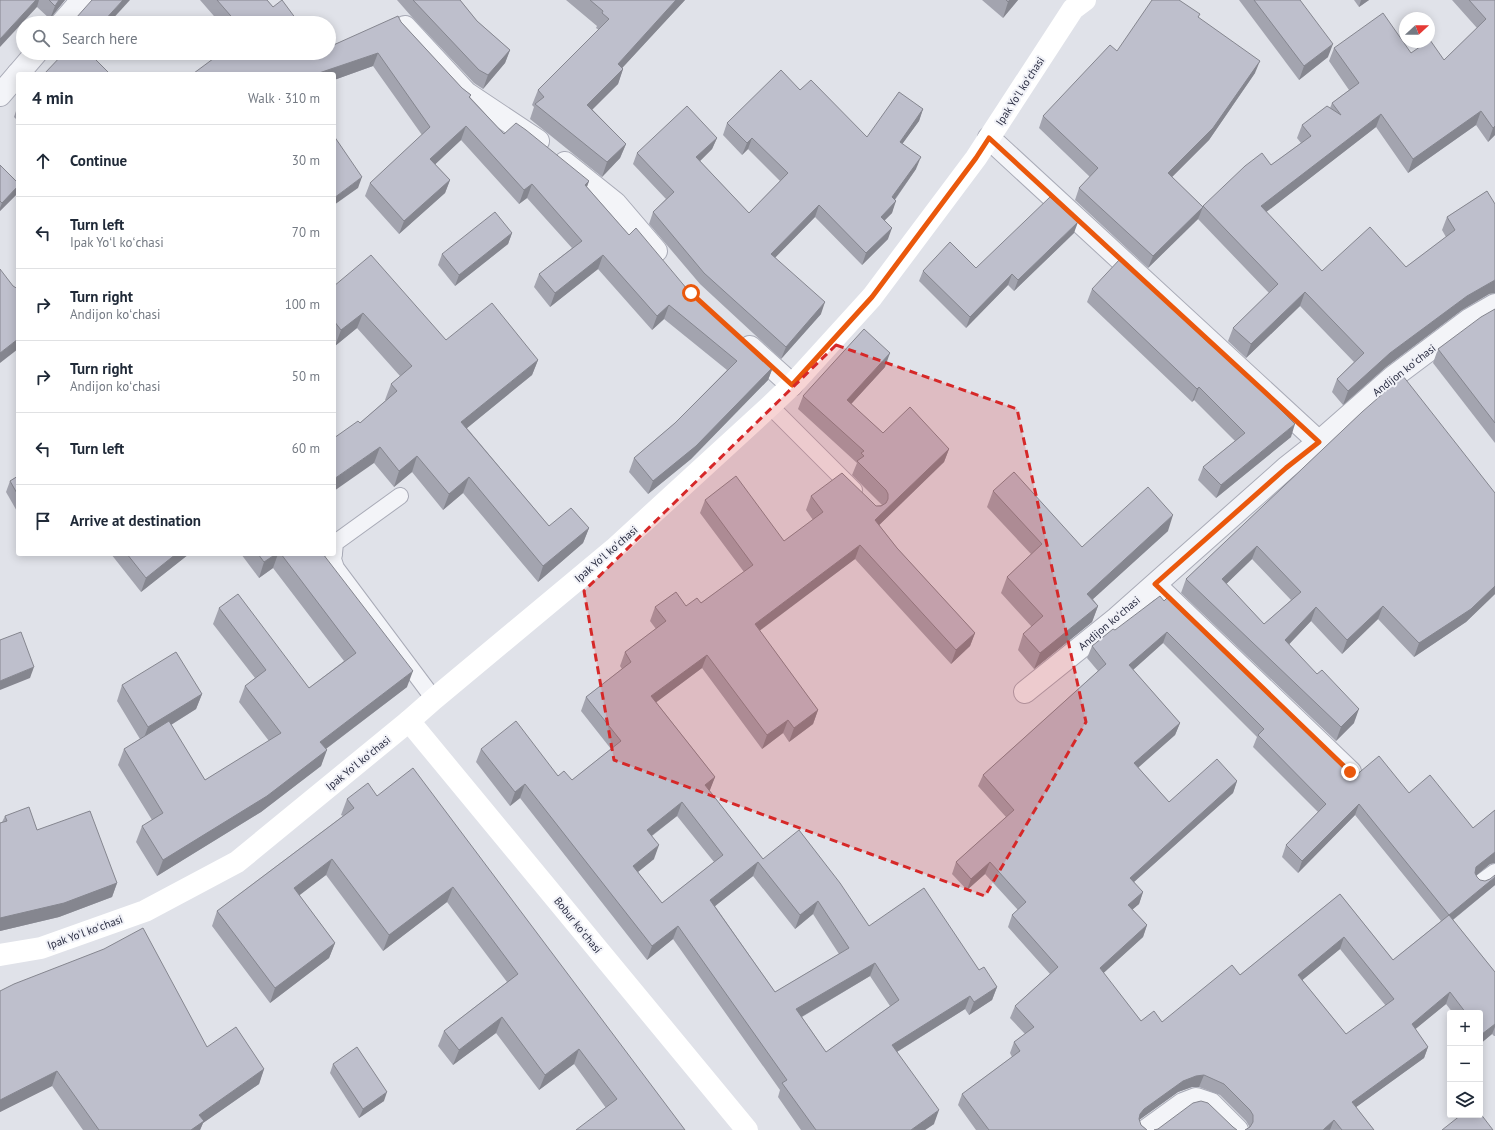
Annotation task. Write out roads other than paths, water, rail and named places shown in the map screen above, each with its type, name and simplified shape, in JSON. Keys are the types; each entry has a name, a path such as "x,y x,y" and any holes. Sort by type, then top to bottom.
{"street":[{"path":"68,16 82,0"},
{"name":"Ipak Yoʻl koʻchasi","path":"0,955 41,948 145,911 237,862 409,721 434,698 614,549 792,385 872,297 976,158 1073,3"},
{"path":"405,27 466,93 528,133 614,203 671,269"},
{"path":"20,72 30,60"},
{"path":"0,95 16,76"},
{"path":"989,138 1319,442"},
{"name":"Andijon koʻchasi","path":"1025,692 1117,618 1286,468 1319,442 1393,377 1469,320 1495,305"},
{"path":"736,334 792,385"},
{"path":"1155,584 1350,772"},
{"name":"Bobur koʻchasi","path":"409,721 747,1130"},
{"path":"1147,1130 1183,1104 1196,1099 1211,1104 1237,1130"}],"lane":[{"path":"770,406 863,499"},
{"path":"336,543 400,496"},
{"path":"334,556 336,568 434,698"},
{"path":"1480,883 1495,872"}]}
